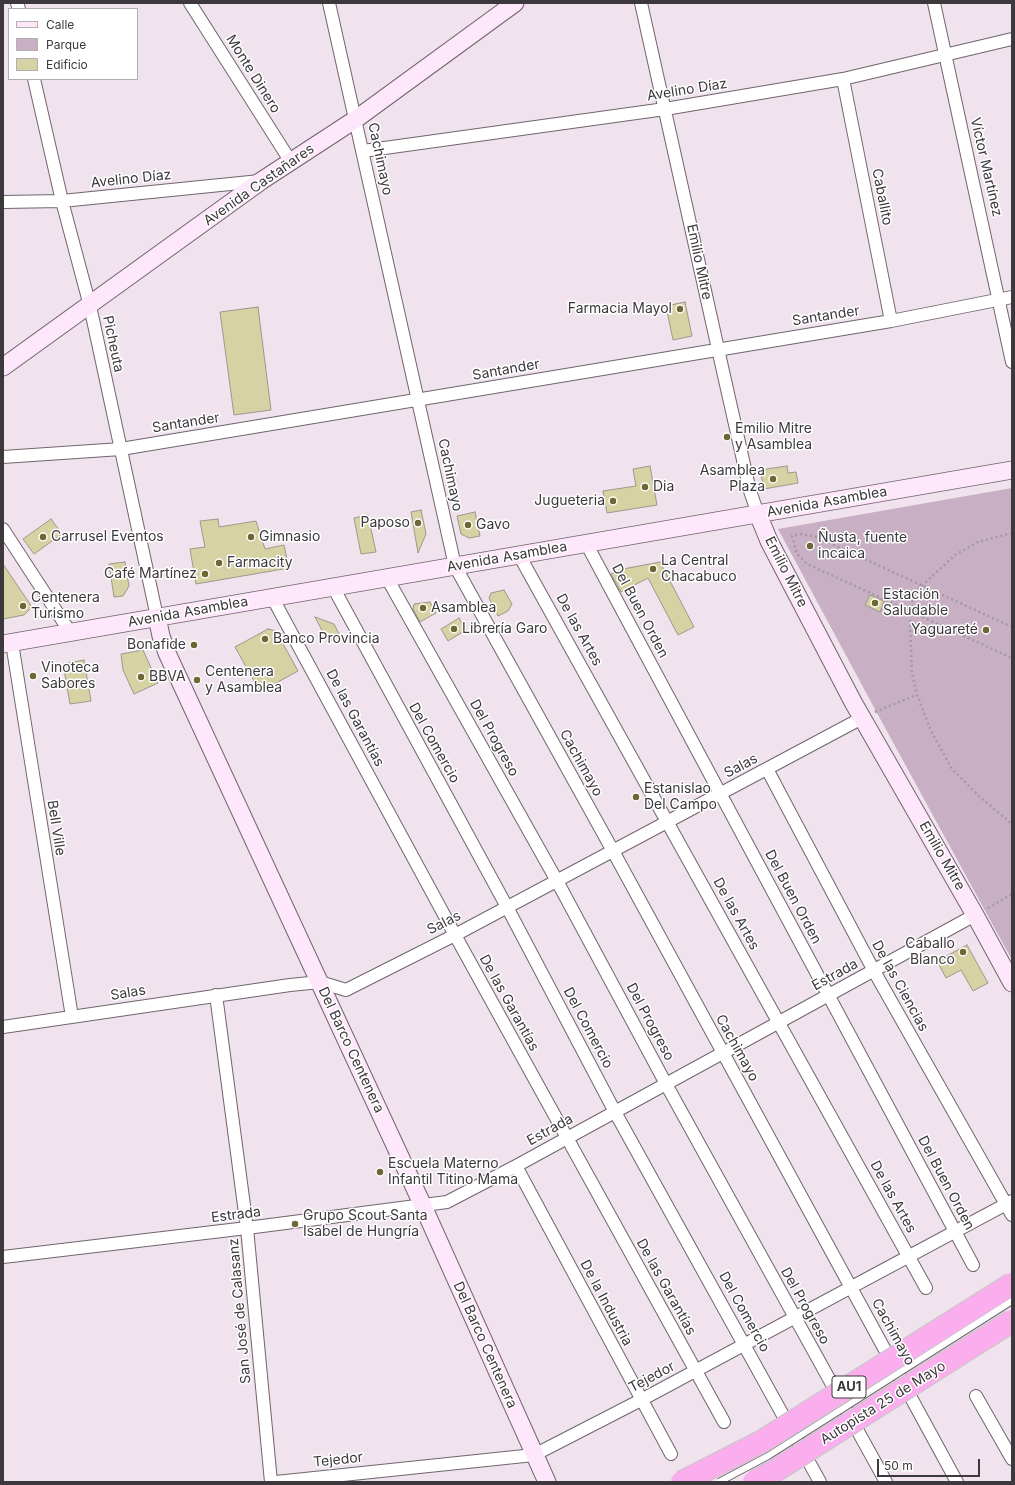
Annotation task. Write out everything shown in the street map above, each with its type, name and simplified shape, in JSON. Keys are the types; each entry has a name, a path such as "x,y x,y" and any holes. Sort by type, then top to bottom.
{"highway":[{"name":"AU1","path":"682,1482 761,1442 1012,1284"},
{"name":"Autopista 25 de Mayo","path":"754,1482 776,1471 1012,1321"}],"main road":[{"name":"Avenida Castañares","path":"3,367 90,306 261,181 356,119 515,3"},
{"name":"Avenida Asamblea","path":"7,643 1012,470"},
{"name":"Emilio Mitre","path":"758,514 769,541 862,718 975,915 1012,983"},
{"name":"Del Barco Centenera","path":"157,617 161,636 167,653 423,1206 547,1482"}],"street":[{"name":"Monte Dinero","path":"190,3 291,162"},
{"name":"Cachimayo","path":"329,3 455,566 613,851 722,1053 958,1482"},
{"name":"Emilio Mitre","path":"641,3 750,491 758,514"},
{"name":"Víctor Martínez","path":"934,3 1000,299 1012,362"},
{"name":"Avelino Díaz","path":"363,151 665,109 843,79 946,56 1012,39"},
{"name":"Caballito","path":"843,79 891,321"},
{"name":"Picheuta","path":"34,80 62,201 90,306 157,617"},
{"name":"Avelino Díaz","path":"3,202 62,201 261,181"},
{"name":"Santander","path":"3,457 121,449 891,321 1012,297"},
{"path":"3,529 70,632"},
{"name":"Del Buen Orden","path":"586,543 973,1266"},
{"name":"De las Artes","path":"519,555 926,1288"},
{"name":"Del Progreso","path":"387,578 557,881 794,1318 886,1482"},
{"name":"Del Comercio","path":"332,587 507,908 615,1112 745,1344 820,1482"},
{"name":"De las Garantías","path":"272,597 455,935 724,1422"},
{"name":"Bell Ville","path":"7,643 72,1017"},
{"name":"Salas","path":"3,1027 216,995 320,982 346,990 507,908 862,718"},
{"name":"De las Ciencias","path":"767,769 874,971 1009,1203 1012,1215"},
{"name":"Estrada","path":"3,1257 247,1228 447,1202 516,1166 975,915"},
{"name":"San José de Calasanz","path":"216,995 247,1228 271,1482"},
{"name":"De la Industria","path":"516,1166 671,1454"},
{"name":"Tejedor","path":"276,1482 534,1455 696,1371 1009,1203"},
{"path":"976,1396 1012,1459"}],"lane":[{"path":"719,1482 768,1456 1012,1301"}],"path":[{"path":"1012,533 978,542 955,555 913,594 910,627 912,673 916,695 931,731 952,769 981,798 1012,824"},
{"path":"1012,627 817,537 800,534 792,536 797,554 807,564 1012,658"},
{"path":"862,718 916,695"},
{"path":"975,915 1012,894"}],"green space":[{"path":"1012,488 1012,960 778,529"}],"building":[{"path":"685,302 692,336 673,340 666,306"},
{"path":"258,307 271,410 234,415 220,312"},
{"path":"650,466 657,505 607,513 603,491 636,486 633,469"},
{"path":"787,466 788,473 796,472 798,483 764,489 760,470"},
{"name":"Paposo","path":"421,510 426,534 418,553 411,512"},
{"name":"Gavo","path":"475,512 480,536 469,538 461,534 457,516"},
{"path":"368,515 376,552 361,554 354,518"},
{"name":"Carrusel Eventos","path":"51,519 62,534 34,554 23,539"},
{"path":"218,519 219,527 256,521 265,549 284,545 289,568 196,584 190,549 205,547 200,521"},
{"path":"125,562 129,586 123,596 114,597 109,564"},
{"path":"660,562 694,627 678,635 648,578 621,592 611,574 623,569"},
{"path":"3,564 32,607 24,615 3,619"},
{"path":"504,590 512,604 508,611 498,616 489,598 491,593"},
{"name":"Estación Saludable","path":"870,595 884,601 880,612 865,605"},
{"name":"Asamblea","path":"430,602 436,613 420,622 413,609 414,604"},
{"path":"315,617 334,624 340,636 328,642"},
{"name":"Librería Garo","path":"459,618 466,630 448,641 441,629"},
{"path":"268,629 276,631 298,671 260,692 235,647"},
{"name":"BBVA","path":"143,650 158,683 134,694 123,670 121,654"},
{"path":"84,660 91,701 70,704 63,664"},
{"path":"967,945 988,983 973,991 961,970 946,978 937,961"}],"place":[{"name":"Farmacia Mayol","path":"680,309"},
{"name":"Emilio Mitre y Asamblea","path":"727,437"},
{"name":"Asamblea Plaza","path":"773,479"},
{"name":"Dia","path":"645,487"},
{"name":"Jugueteria","path":"613,501"},
{"name":"Paposo","path":"418,523"},
{"name":"Gavo","path":"468,525"},
{"name":"Carrusel Eventos","path":"43,537"},
{"name":"Gimnasio","path":"251,537"},
{"name":"Ñusta, fuente incaica","path":"810,546"},
{"name":"Farmacity","path":"219,563"},
{"name":"La Central Chacabuco","path":"653,569"},
{"name":"Café Martínez","path":"205,574"},
{"name":"Estación Saludable","path":"875,603"},
{"name":"Centenera Turismo","path":"23,606"},
{"name":"Asamblea","path":"423,608"},
{"name":"Librería Garo","path":"454,629"},
{"name":"Yaguareté","path":"986,630"},
{"name":"Banco Provincia","path":"265,639"},
{"name":"Bonafide","path":"194,645"},
{"name":"Vinoteca Sabores","path":"33,676"},
{"name":"BBVA","path":"141,677"},
{"name":"Centenera y Asamblea","path":"197,680"},
{"name":"Estanislao Del Campo","path":"636,797"},
{"name":"Caballo Blanco","path":"963,952"},
{"name":"Escuela Materno Infantil Titino Mama","path":"380,1172"},
{"name":"Grupo Scout Santa Isabel de Hungría","path":"295,1224"}]}
